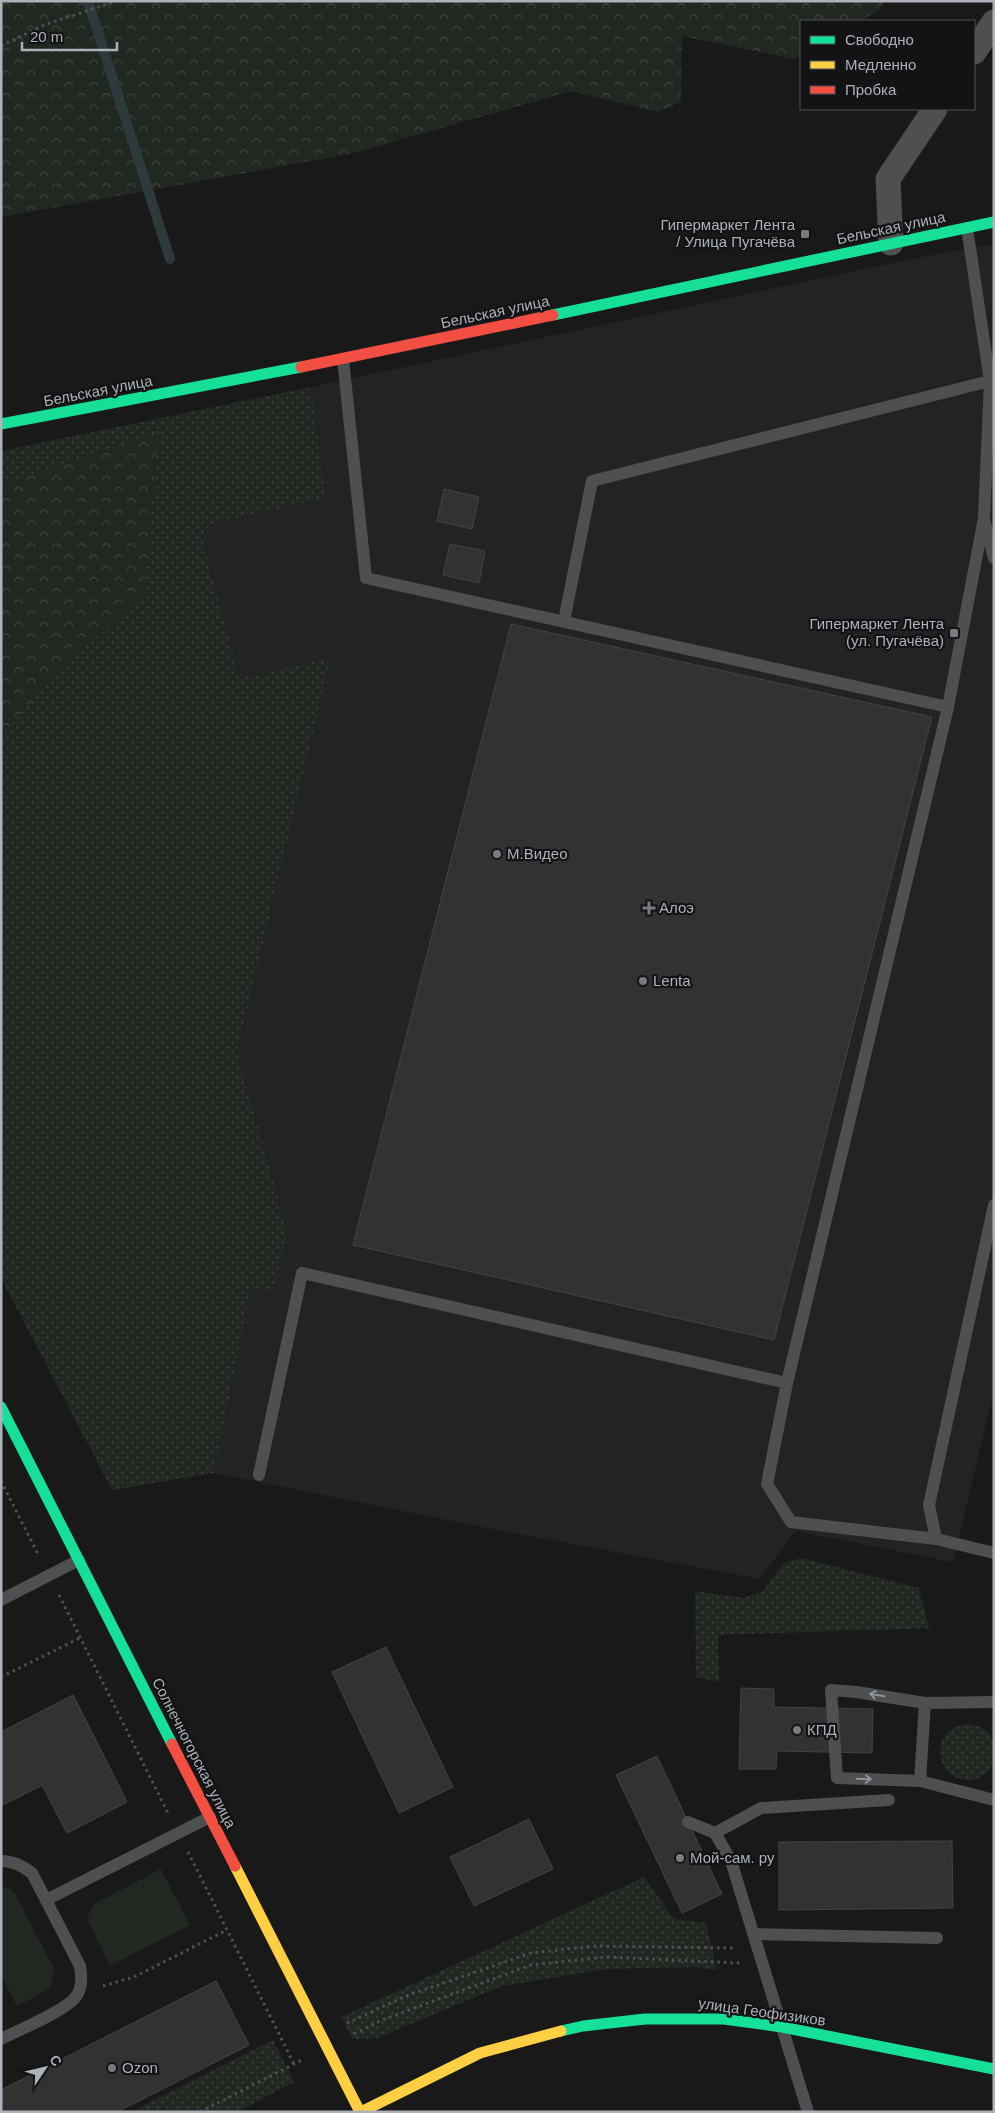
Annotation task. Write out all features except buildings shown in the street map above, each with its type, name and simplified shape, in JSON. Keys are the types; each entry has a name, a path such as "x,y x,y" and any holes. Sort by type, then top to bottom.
{"street":[{"path":"975,50 994,22"},
{"path":"891,243 888,179 934,110"},
{"name":"Бельская улица","path":"1,424 343,360 994,222"},
{"name":"Солнечногорская улица","path":"1,1407 361,2112"},
{"name":"улица Геофизиков","path":"361,2112 480,2053 531,2038 583,2026 645,2019 724,2019 782,2027 994,2069"}],"lane":[{"path":"967,228 990,382 984,518 948,707 787,1383 767,1484 791,1522 936,1540 994,1553"},
{"path":"343,360 366,578 948,707"},
{"path":"564,621 592,481 990,382"},
{"path":"984,518 994,558"},
{"path":"936,1540 929,1505 994,1205"},
{"path":"259,1475 302,1273 787,1383"},
{"path":"1,1600 79,1560"},
{"path":"994,1702 925,1703 831,1690 837,1778 920,1781 994,1800"},
{"path":"920,1781 925,1703"},
{"path":"715,1834 761,1808 890,1800"},
{"path":"46,1900 210,1817"},
{"path":"688,1822 715,1834 731,1861 808,2112"},
{"path":"1,1861 11,1861 32,1873 80,1966 82,1977 80,1989 75,1999 62,2008 1,2039"},
{"path":"754,1934 937,1938"}],"path":[{"path":"1,46 44,25 117,1"},
{"path":"1,1481 294,2064"},
{"path":"1,1677 80,1638"},
{"path":"80,1989 123,1982 227,1930"},
{"path":"321,2035 406,1996 531,1953 596,1946 758,1948"},
{"path":"200,2112 382,2020 531,1965 608,1957 763,1964"}],"shaded area":[{"path":"994,244 994,1391 953,1562 795,1531 760,1579 487,1528 214,1473 251,1288 287,1231 237,1052 331,658 239,678 202,537 209,525 326,496 311,387 916,258"}],"green space":[{"path":"1,1 885,1 878,11 861,20 800,20 800,55 794,59 682,36 681,102 658,112 571,91 350,154 1,217"},
{"path":"311,387 326,497 209,525 202,537 239,678 331,658 237,1052 287,1231 274,1290 251,1289 214,1473 112,1490 1,1278 1,451"},
{"path":"159,431 143,598 58,671 1,736 1,486"},
{"path":"801,1558 919,1588 929,1628 718,1635 719,1682 696,1677 695,1591 742,1598 762,1592 784,1563"},
{"path":"968,1724 983,1729 991,1737 996,1752 991,1767 983,1775 968,1780 953,1775 945,1767 940,1752 945,1737 953,1729"},
{"path":"161,1869 190,1925 110,1966 89,1923 88,1913 94,1904"},
{"path":"644,1877 674,1919 706,1923 717,1970 696,1967 606,1969 502,1986 377,2038 353,2039 341,2017"},
{"path":"1,1886 11,1889 16,1895 53,1967 54,1975 51,1985 46,1991 17,2006 1,1975"},
{"path":"273,2040 294,2082 237,2112 131,2112"}],"waterway":[{"path":"88,1 170,259"}],"traffic: fast":[{"path":"553,315 994,222"},
{"path":"1,424 301,367"},
{"path":"1,1407 172,1744"},
{"path":"561,2031 583,2026 645,2019 724,2019 782,2027 994,2069"}],"traffic: slow":[{"path":"235,1866 360,2112"},
{"path":"361,2112 480,2053 561,2031"}],"traffic: jam":[{"path":"301,367 553,315"},
{"path":"172,1744 235,1866"}],"place":[{"name":"Гипермаркет Лента / Улица Пугачёва","path":"805,234"},
{"name":"Гипермаркет Лента (ул. Пугачёва)","path":"954,633"},
{"name":"М.Видео","path":"497,854"},
{"name":"Алоэ","path":"649,908"},
{"name":"Lenta","path":"643,981"},
{"name":"КПД","path":"797,1730"},
{"name":"Мой-сам. ру","path":"680,1858"},
{"name":"Ozon","path":"112,2068"}]}
